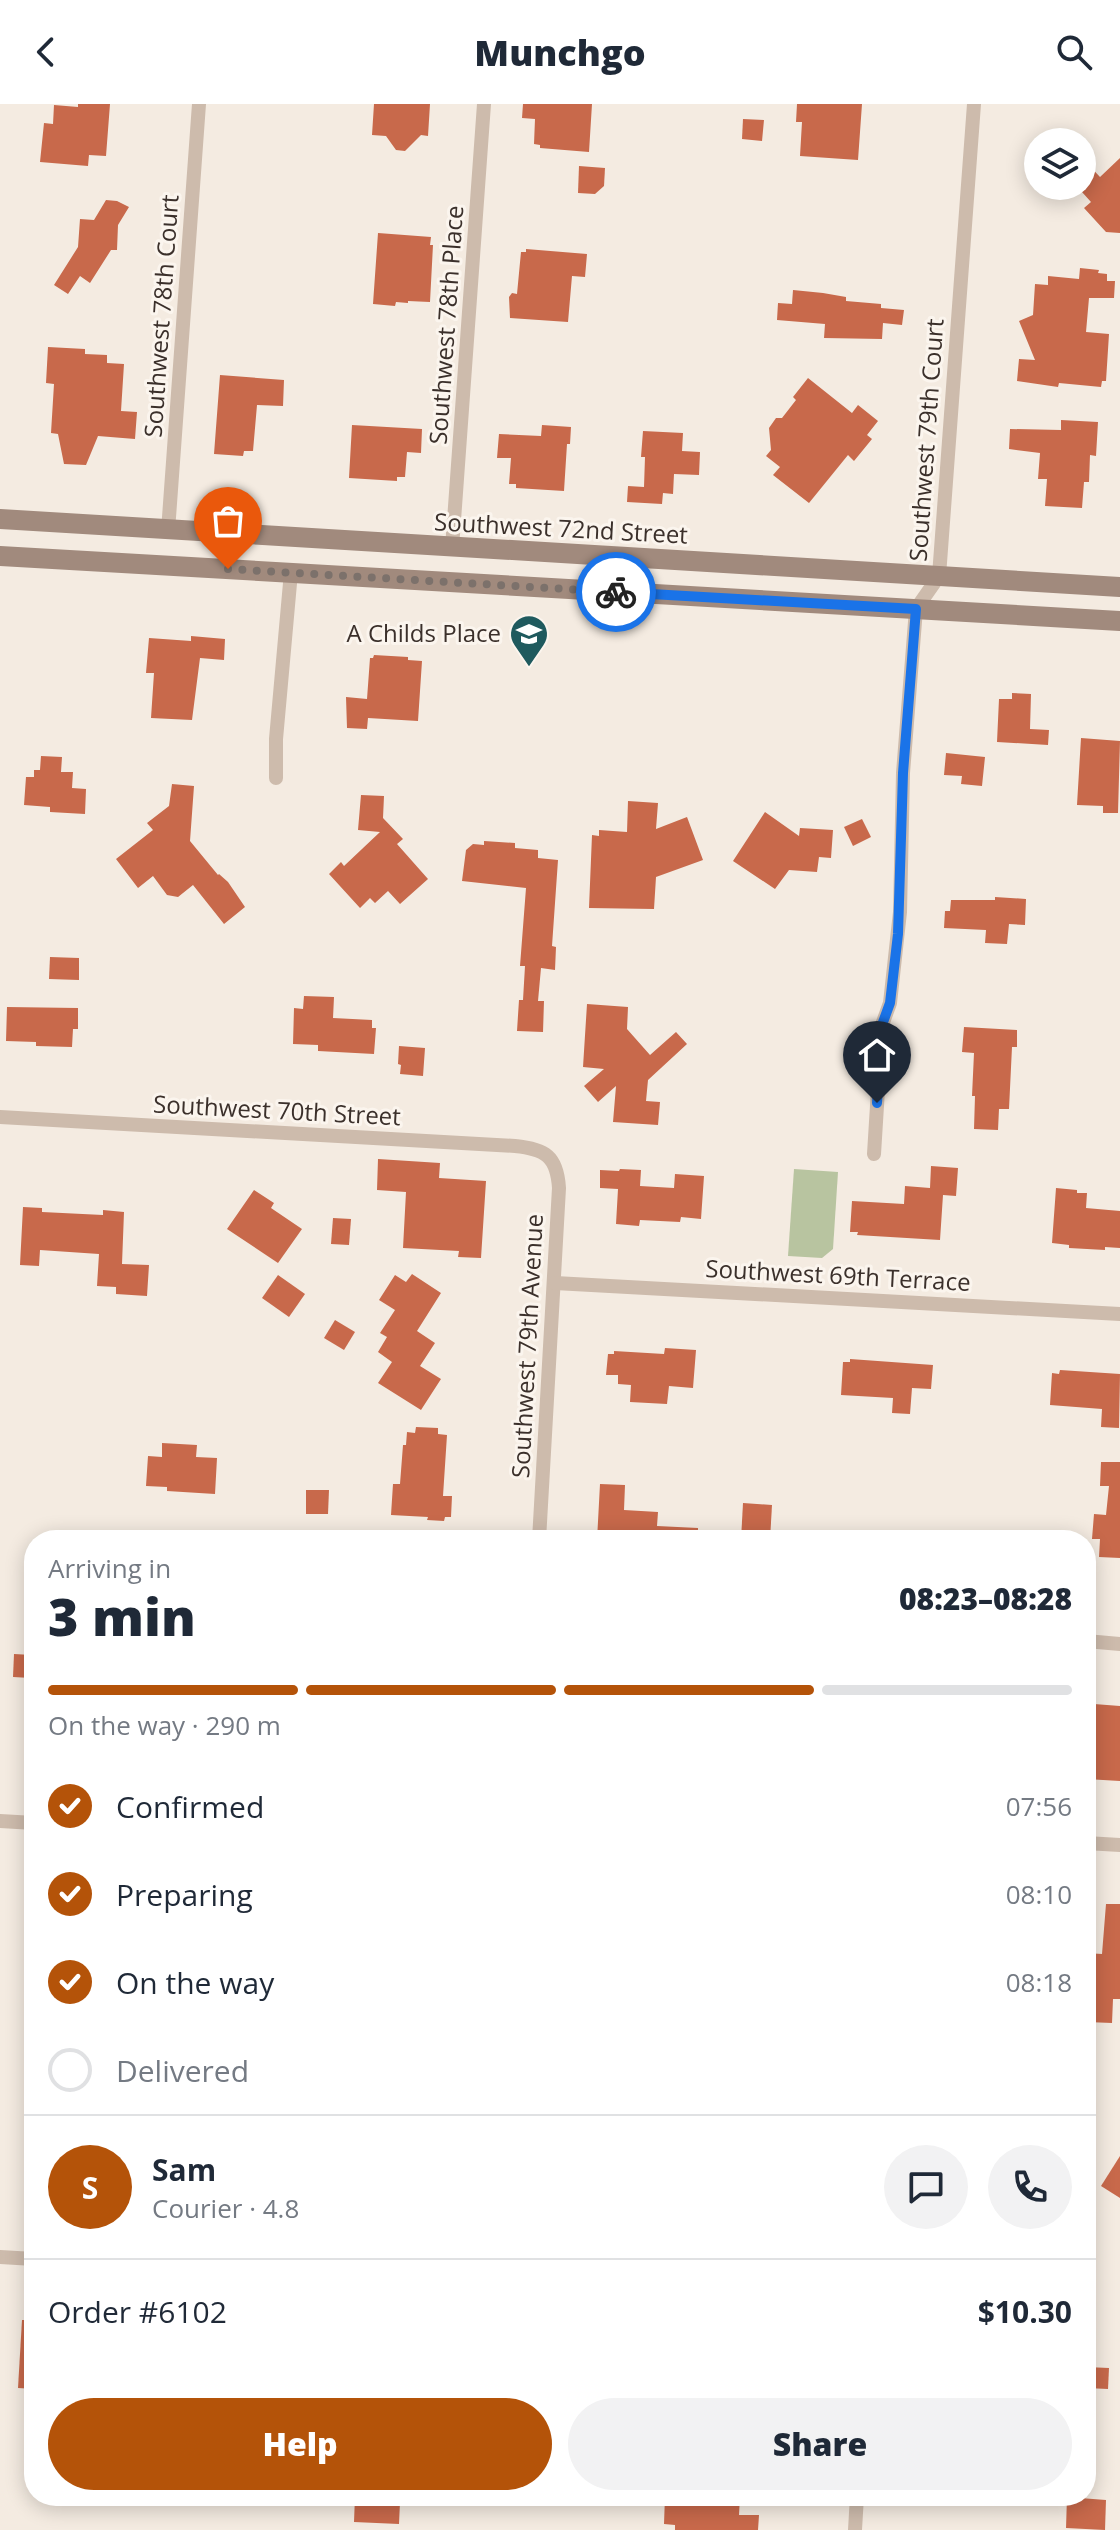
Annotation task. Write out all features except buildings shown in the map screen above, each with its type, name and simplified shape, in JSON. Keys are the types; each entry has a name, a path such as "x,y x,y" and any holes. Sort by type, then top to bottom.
{"main road":[{"name":"Southwest 72nd Street","path":"0,519 1120,587"},
{"path":"165,565 168,531"},
{"path":"0,556 1120,621"}],"street":[{"name":"Southwest 78th Court","path":"168,531 199,104"},
{"name":"Southwest 78th Place","path":"452,548 484,104"},
{"name":"Southwest 79th Court","path":"916,609 939,576 974,104"},
{"path":"276,778 276,739 291,572"},
{"path":"874,1154 882,1025 890,1003 898,934 903,773 916,609"},
{"name":"Southwest 70th Street","path":"0,1117 515,1146 550,1157"},
{"name":"Southwest 79th Avenue","path":"540,1530 558,1203 558,1173 550,1157"},
{"name":"Southwest 69th Terrace","path":"555,1283 1120,1314"},
{"path":"1096,1642 1120,1644"},
{"path":"0,1821 24,1822"},
{"path":"1096,1844 1120,1845"},
{"path":"0,2257 24,2258"},
{"path":"855,2530 856,2506"}],"green space":[{"path":"794,1169 838,1172 833,1249 822,1258 788,1256"}],"way so far":[{"path":"228,569 616,592"}],"place":[{"name":"A Childs Place","path":"529,668"}],"route":[{"path":"616,592 916,609 903,773 898,934 890,1003 882,1025 877,1103"}]}
